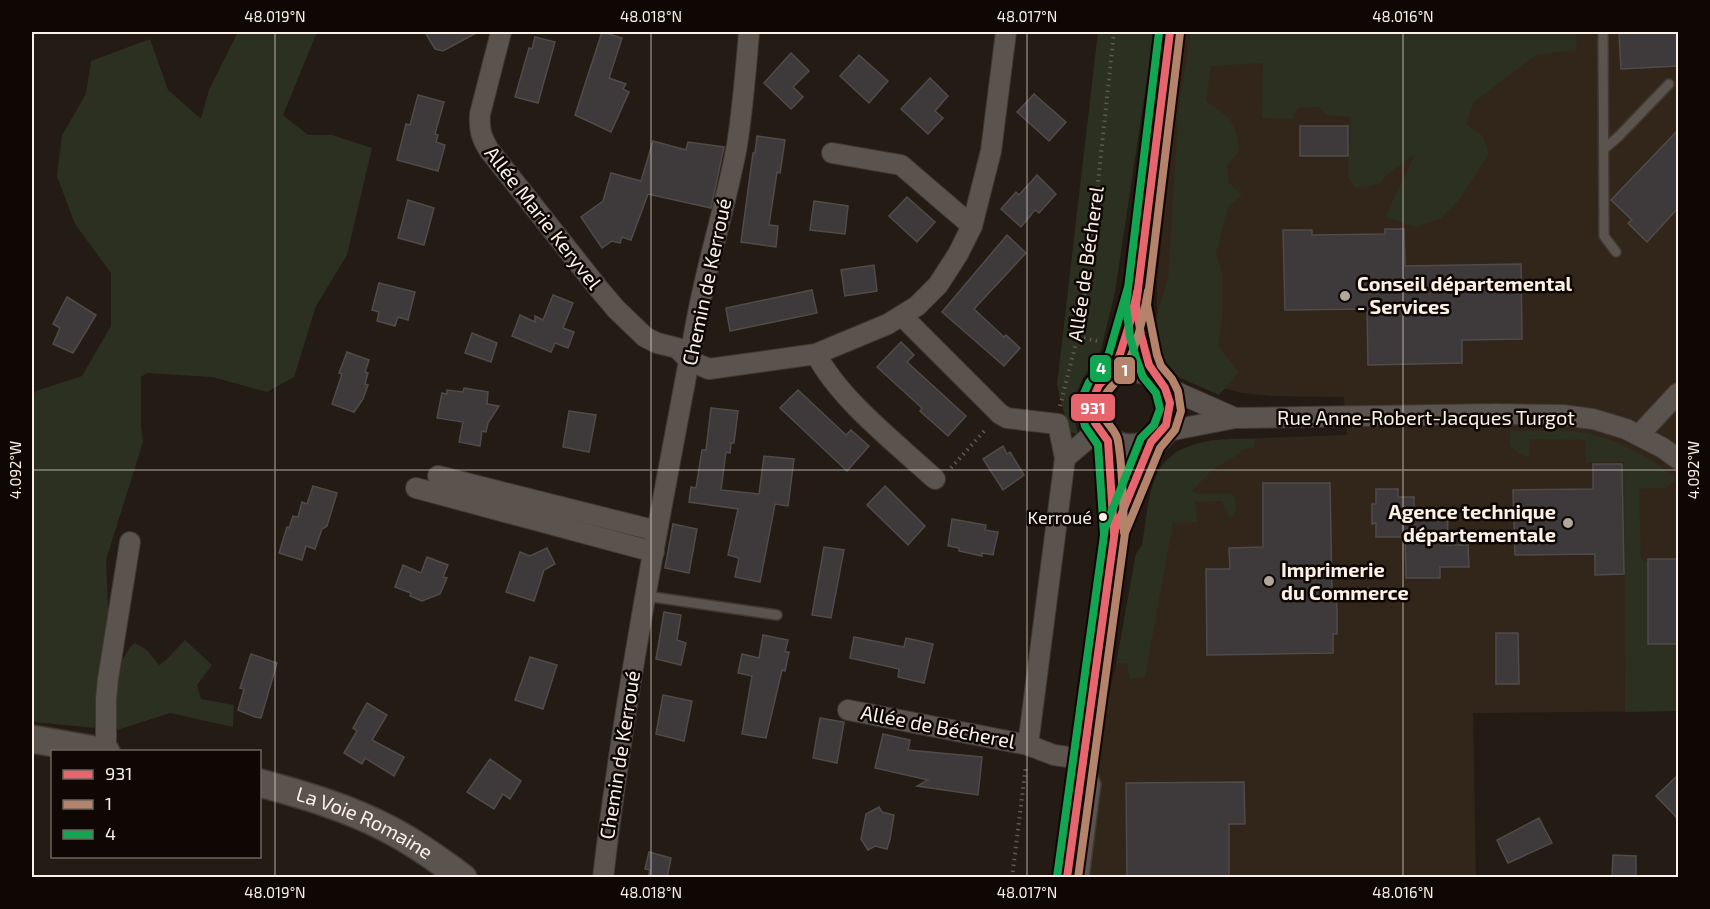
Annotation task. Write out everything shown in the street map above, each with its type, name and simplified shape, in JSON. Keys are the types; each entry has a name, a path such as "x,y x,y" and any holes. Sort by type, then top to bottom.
{"main road":[{"path":"1111,374 1136,305 1170,32"},
{"path":"1115,530 1157,437 1168,422 1171,410 1169,398 1158,381 1142,342 1136,305"},
{"path":"1067,878 1115,530 1103,436 1093,420 1092,399 1096,389 1111,374 1121,369 1142,370 1158,381"},
{"path":"1103,436 1119,446 1130,448 1141,446 1157,437"},
{"path":"32,739 100,750"},
{"name":"La Voie Romaine","path":"261,783 300,794 360,816 417,846 463,878"}],"street":[{"name":"Allée Marie Keryvel","path":"501,32 479,126 482,138 489,150 616,309 645,338 677,348 690,361 709,369 816,354 902,316 917,306 945,276 972,226 991,151 1006,32"},
{"name":"Chemin de Kerroué","path":"603,878 615,783 657,531 706,273 737,145 749,32"},
{"path":"832,153 902,165 972,226"},
{"path":"902,316 1000,414 1007,418 1058,424"},
{"path":"816,354 845,395 935,479"},
{"name":"Rue Anne-Robert-Jacques Turgot","path":"1158,381 1235,418"},
{"path":"1639,435 1678,393"},
{"name":"Rue Anne-Robert-Jacques Turgot","path":"1157,437 1235,418 1531,414 1593,419 1639,435 1678,459"},
{"name":"Allée de Bécherel","path":"1028,745 1065,458 1058,424"},
{"path":"1065,458 1103,436"},
{"path":"438,476 657,531"},
{"path":"416,488 654,552"},
{"path":"106,750 108,679 130,542"},
{"name":"Allée de Bécherel","path":"848,710 1028,745 1054,755 1082,759"}],"lane":[{"path":"1603,32 1604,236 1616,252"},
{"path":"1604,148 1620,136 1669,84"},
{"path":"646,597 777,615"},
{"path":"1082,759 1092,769 1096,784 1084,878"}],"path":[{"name":"Allée de Bécherel","path":"1058,424 1062,392 1078,337 1083,306 1114,32"},
{"path":"935,479 947,472 1000,414"},
{"name":"Allée de Bécherel","path":"1012,878 1028,745"}],"shaded area":[{"path":"1185,32 1678,32 1678,711 1473,713 1476,877 1079,878 1092,769 1116,664 1136,554 1142,545 1156,477 1162,465 1177,451 1212,440 1347,435 1344,397 1271,396 1242,393 1209,385 1161,341 1157,317 1157,280"}],"green space":[{"path":"238,32 317,32 283,115 308,135 332,135 372,148 347,255 316,306 294,377 267,392 212,377 147,373 141,377 143,442 106,560 109,627 115,666 135,643 147,650 159,665 185,640 212,665 197,685 201,699 234,705 233,727 170,713 117,730 32,722 32,396 36,391 82,376 111,326 111,273 75,224 57,176 62,135 86,94 91,61 150,39 168,90 201,119 209,90"},
{"path":"1098,32 1154,32 1115,292 1101,350 1077,392 1073,413 1078,434 1069,432 1057,385"},
{"path":"1191,32 1576,32 1577,50 1536,55 1474,102 1466,124 1483,136 1489,154 1459,200 1441,218 1415,227 1385,217 1415,154 1389,173 1379,184 1355,188 1348,177 1351,117 1327,115 1319,107 1298,108 1292,119 1262,118 1263,63 1211,66 1206,101 1227,116 1234,126 1239,151 1227,166 1229,183 1242,195 1228,207 1216,254 1222,272 1222,317 1218,346 1239,372 1219,395 1176,376 1165,367 1156,354 1152,333 1168,278 1179,103"},
{"path":"1558,430 1591,434 1622,444 1650,459 1676,479 1666,488 1639,489 1641,559 1648,563 1648,644 1678,644 1678,711 1625,712 1624,462 1586,462 1585,440 1530,439 1529,458 1519,454 1510,446 1510,431"},
{"path":"1227,439 1255,439 1254,447 1242,450 1211,471 1192,491 1198,494 1233,494 1236,505 1234,515 1230,518 1222,501 1194,502 1198,522 1173,523 1145,677 1130,679 1127,663 1116,664 1136,554 1142,545 1149,501 1156,476 1173,454 1185,448 1199,443"}],"building":[{"path":"425,32 478,32 443,51 435,49"},
{"path":"602,32 622,38 609,78 626,84 623,89 629,92 611,132 575,115"},
{"path":"1619,32 1678,32 1678,66 1621,69"},
{"path":"535,37 555,42 538,103 515,97 529,48 532,49"},
{"path":"791,53 809,71 793,87 803,97 791,109 764,83"},
{"path":"859,55 888,81 869,103 840,76"},
{"path":"930,78 948,96 935,111 943,118 928,134 901,109"},
{"path":"1034,94 1066,122 1049,141 1017,112"},
{"path":"418,95 444,102 435,134 438,135 436,142 445,145 438,171 397,160 406,124 410,125"},
{"path":"1300,126 1348,126 1348,156 1300,156"},
{"path":"1678,130 1678,208 1647,242 1628,223 1632,220 1611,200"},
{"path":"757,136 785,140 780,173 777,172 769,225 778,226 776,247 741,242"},
{"path":"653,141 686,150 688,142 724,147 711,208 648,194 631,240 622,237 620,243 612,241 602,248 581,217 603,201 611,173 641,181"},
{"path":"1037,175 1056,194 1039,213 1035,210 1021,227 1001,209 1016,192 1019,195"},
{"path":"907,197 935,222 917,242 889,216"},
{"path":"408,200 434,208 424,245 398,238"},
{"path":"814,201 848,206 845,234 810,230"},
{"name":"Conseil départemental - Services","path":"1385,229 1404,229 1405,266 1521,264 1522,339 1462,340 1462,363 1368,365 1367,309 1285,310 1283,230 1312,230 1312,235 1385,234"},
{"path":"1007,235 1026,253 974,309 1004,337 1006,335 1020,348 1004,366 942,312"},
{"path":"874,265 877,291 845,296 841,270"},
{"path":"379,283 415,292 408,320 398,317 395,326 377,321 379,312 372,310"},
{"path":"812,290 817,313 730,331 726,308"},
{"path":"553,295 573,303 563,328 574,332 568,348 555,343 551,352 512,336 520,315 535,322 535,316 543,320"},
{"path":"67,297 96,315 73,353 53,344 60,328 53,324"},
{"path":"472,333 497,343 491,362 465,353"},
{"path":"901,342 914,355 907,362 966,416 948,436 920,411 922,408 877,367"},
{"path":"347,352 369,360 365,372 368,373 365,384 368,385 363,399 354,412 332,404 342,374 339,373"},
{"path":"464,388 488,392 487,404 499,406 488,423 486,432 482,431 480,446 459,442 463,422 437,418 442,393 447,394 447,390 463,392"},
{"path":"798,390 846,435 851,430 869,446 847,471 780,408"},
{"path":"711,408 738,411 734,443 731,443 730,453 726,452 721,490 759,494 764,456 794,459 788,506 775,504 760,582 735,577 739,558 728,555 738,509 689,502 691,487 696,488 702,450 706,450"},
{"path":"569,411 596,415 589,452 563,447"},
{"path":"1003,446 1007,454 1010,452 1024,475 1003,490 983,459"},
{"name":"Agence technique départementale","path":"1593,464 1622,464 1624,574 1595,575 1595,554 1515,555 1513,490 1593,489"},
{"name":"Imprimerie du Commerce","path":"1263,483 1330,483 1332,593 1336,593 1337,610 1337,634 1333,634 1333,653 1207,655 1206,569 1230,569 1229,548 1263,547"},
{"path":"313,486 337,493 327,526 322,529 315,549 306,546 302,560 279,553 287,527 289,528 293,516 298,517 302,502 307,504"},
{"path":"885,486 925,526 908,545 867,505"},
{"path":"1376,489 1398,489 1398,497 1414,497 1414,509 1426,509 1426,513 1448,513 1447,545 1468,545 1469,567 1440,567 1440,578 1406,578 1405,537 1376,537 1376,523 1372,524 1372,504 1376,504"},
{"path":"952,519 986,525 985,530 998,532 993,555 982,553 982,556 948,546"},
{"path":"673,524 697,529 689,573 665,568"},
{"path":"824,547 844,550 831,618 812,615"},
{"path":"547,548 555,564 544,570 534,601 506,592 520,552 530,556"},
{"path":"427,557 448,565 443,577 447,578 440,594 422,601 410,596 411,593 395,587 403,565 421,573"},
{"path":"1648,559 1678,559 1678,644 1648,644"},
{"path":"664,612 681,615 677,640 686,643 681,665 656,659"},
{"path":"1496,633 1518,633 1519,684 1496,684"},
{"path":"763,635 788,640 785,652 789,652 785,671 782,670 766,738 742,734 752,676 738,673 742,654 759,658"},
{"path":"854,637 904,647 906,638 933,644 924,683 898,677 899,669 850,658"},
{"path":"251,654 277,663 261,718 238,710 244,689 240,688"},
{"path":"530,657 557,665 543,709 515,700"},
{"path":"663,695 692,701 684,741 656,734"},
{"path":"367,703 387,715 372,740 404,757 394,776 365,758 362,764 344,753 357,731 353,728"},
{"path":"820,718 844,722 837,763 813,758"},
{"path":"883,734 910,740 908,750 982,757 978,795 917,786 928,780 875,768"},
{"path":"490,759 521,781 510,799 503,794 494,809 467,792"},
{"path":"1678,775 1678,819 1656,796"},
{"path":"1244,782 1245,824 1229,824 1229,878 1127,878 1126,783"},
{"path":"879,807 882,812 894,815 890,839 887,849 875,846 868,850 861,839 866,814"},
{"path":"1539,818 1552,843 1508,863 1497,840"},
{"path":"649,852 671,858 667,878 648,878 650,870 645,869"},
{"path":"1613,855 1636,856 1636,878 1612,878"}],"transit line":[{"name":"4","path":"1057,877 1105,528 1141,438 1154,425 1160,409 1156,393 1143,377 1137,361 1130,337 1126,305 1159,32"},
{"name":"931","path":"1067,878 1115,530 1151,442 1166,425 1170,403 1165,388 1149,365 1136,305 1170,32"},
{"name":"1","path":"1078,878 1125,533 1160,448 1175,430 1181,411 1178,391 1161,366 1157,355 1147,305 1180,33"},
{"name":"4","path":"1104,534 1098,445 1085,426 1081,400 1089,382 1102,367 1109,353 1128,287"},
{"name":"931","path":"1114,533 1108,441 1095,423 1092,401 1099,385 1111,373 1119,357 1138,289"},
{"name":"1","path":"1124,532 1118,441 1103,415 1102,404 1106,394 1125,370 1129,361 1148,291"}],"place":[{"name":"Conseil départemental - Services","path":"1345,296"},
{"name":"Kerroué","path":"1103,517"},
{"name":"Agence technique départementale","path":"1568,523"},
{"name":"Imprimerie du Commerce","path":"1269,581"}]}
